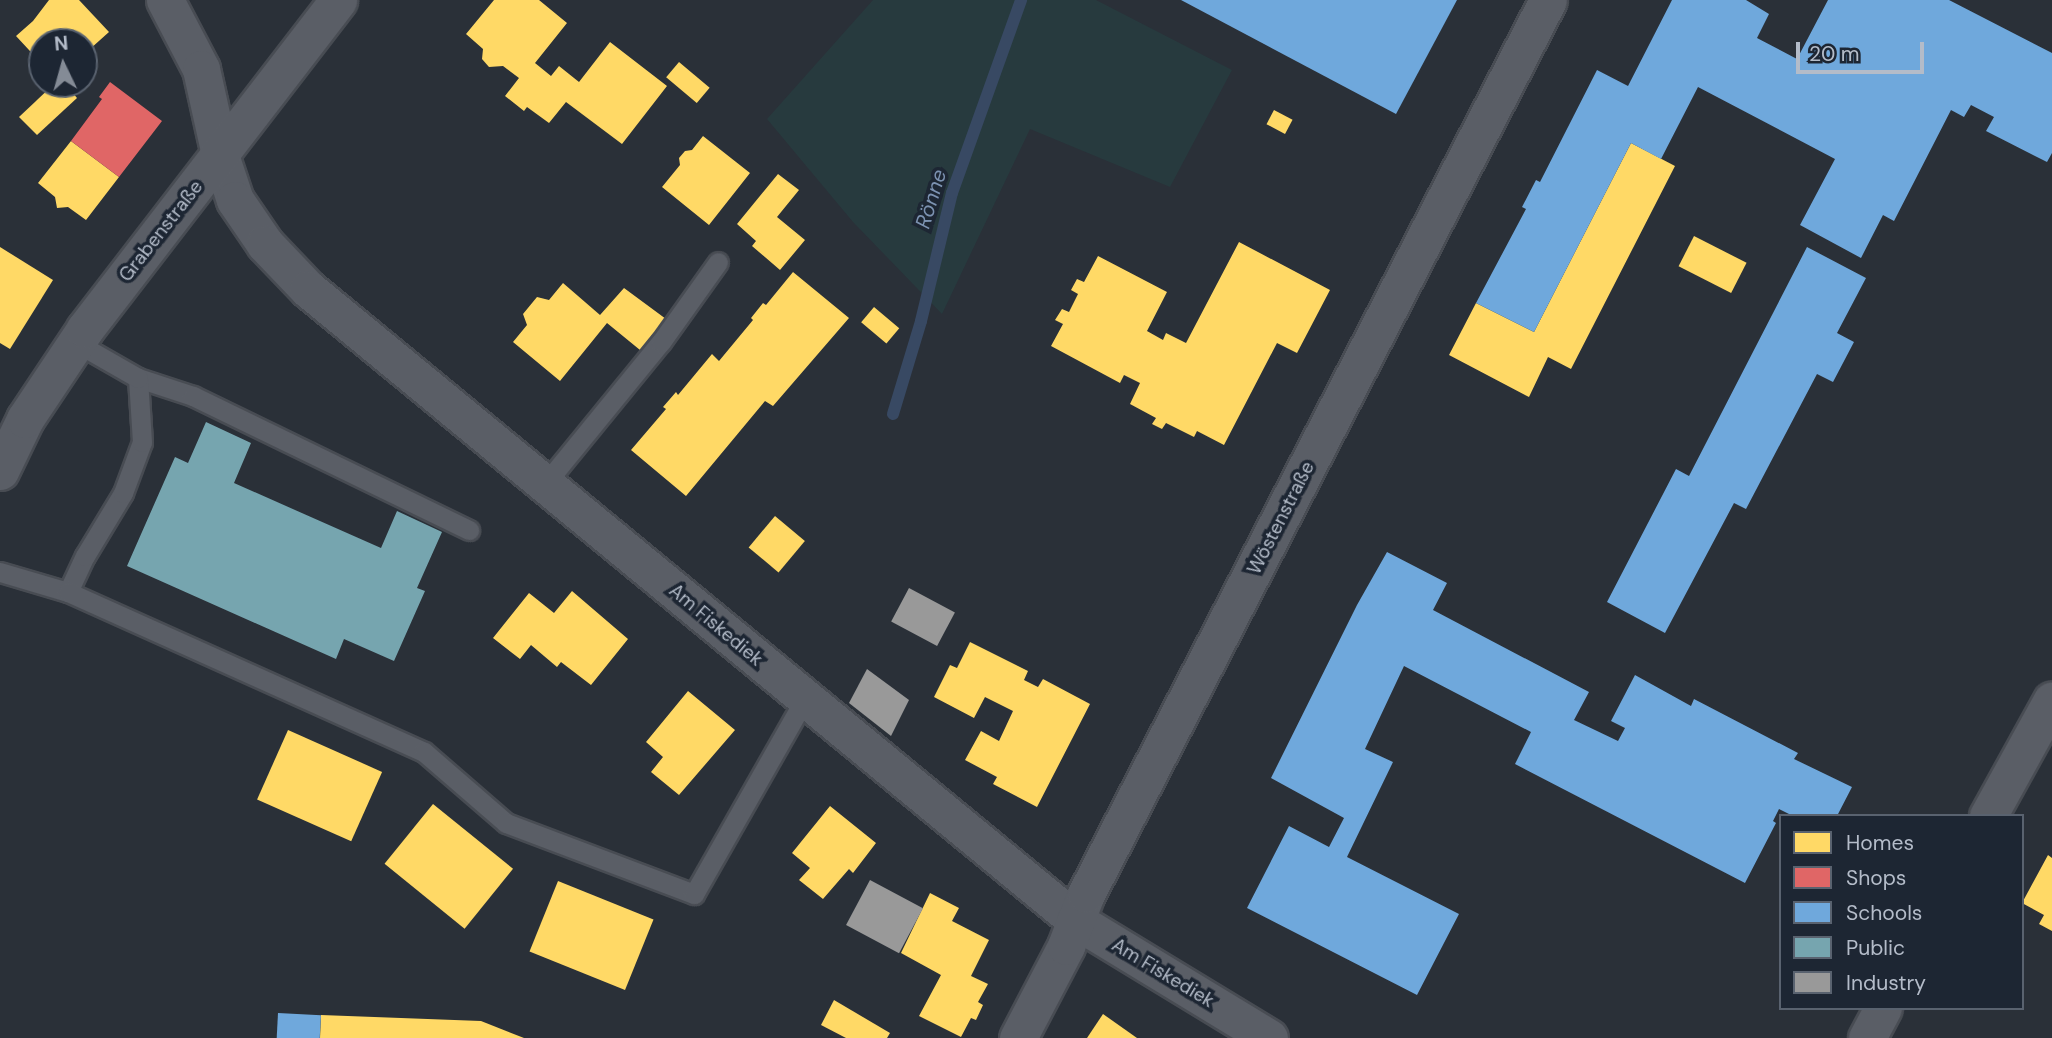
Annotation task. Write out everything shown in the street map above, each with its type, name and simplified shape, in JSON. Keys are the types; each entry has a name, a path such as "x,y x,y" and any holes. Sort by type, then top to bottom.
{"street":[{"name":"Am Fiskediek","path":"165,0 201,69 220,155 235,200 265,244 308,289 1075,920 1269,1038"},
{"name":"Grabenstraße","path":"0,471 25,419 77,342 338,0"},
{"name":"Wöstenstraße","path":"1018,1038 1066,946 1075,920 1548,0"},
{"path":"1990,814 2052,699"},
{"path":"1867,1038 1882,1010"}],"lane":[{"path":"545,484 661,342 718,262"},
{"path":"77,342 138,378 193,396 469,530"},
{"path":"68,592 85,556 123,493 142,442 138,378"},
{"path":"0,572 68,592 424,752 506,823 694,894 805,699"}],"green space":[{"path":"873,0 1096,0 1232,70 1170,187 1030,129 942,314 853,222 767,119"}],"building: Homes":[{"path":"49,0 79,0 109,32 98,42 98,28 28,28 28,49 16,36 33,21"},
{"path":"494,0 539,0 567,23 535,63 551,76 559,66 579,82 610,42 667,86 622,144 566,102 549,123 527,107 524,111 505,96 519,78 503,66 489,67 482,59 483,49 466,34"},
{"path":"679,62 710,88 697,103 666,77"},
{"path":"39,98 77,98 37,135 19,117"},
{"path":"1274,110 1293,120 1285,134 1266,124"},
{"path":"703,136 750,173 709,225 662,187 680,165 679,158 685,151 692,150"},
{"path":"71,141 119,177 86,220 68,207 57,208 55,197 38,183"},
{"path":"1631,143 1675,166 1571,369 1548,357 1529,397 1449,355 1476,303 1534,332"},
{"path":"778,174 799,190 777,217 805,240 780,270 752,246 756,241 737,224"},
{"path":"1694,236 1747,263 1731,293 1679,266"},
{"path":"1239,242 1330,290 1297,353 1277,343 1224,445 1197,431 1194,437 1166,423 1162,429 1152,424 1156,418 1130,404 1140,383 1124,375 1120,383 1051,346 1063,324 1055,320 1062,309 1069,312 1078,294 1071,290 1077,279 1084,282 1098,256 1167,292 1147,331 1163,340 1166,333 1186,343"},
{"path":"0,247 53,280 10,349 0,343"},
{"path":"793,272 849,318 773,406 765,401 686,496 631,450 666,409 663,407 676,392 678,395 712,354 719,361 753,320 751,318 763,303 766,305"},
{"path":"563,283 600,315 624,288 666,319 640,350 607,323 560,381 513,342 527,325 523,314 537,297 549,300"},
{"path":"874,307 899,328 886,344 861,322"},
{"path":"775,516 805,541 779,572 749,547"},
{"path":"572,591 628,639 591,685 561,662 557,667 531,645 520,659 493,638 529,593 554,613"},
{"path":"970,642 1028,671 1024,680 1038,687 1043,679 1090,704 1037,807 993,784 997,777 965,760 981,731 999,741 1013,711 985,697 974,718 934,697 950,665 957,668"},
{"path":"688,691 735,730 679,795 651,772 663,757 646,742"},
{"path":"288,730 382,772 351,841 257,799"},
{"path":"433,804 513,869 465,929 385,864"},
{"path":"830,806 876,843 853,873 849,869 823,899 799,880 810,868 792,853"},
{"path":"2048,855 2052,858 2052,931 2039,924 2044,915 2024,904 2024,899"},
{"path":"558,881 653,920 625,990 530,951"},
{"path":"930,893 959,908 952,921 989,940 971,976 988,984 978,1002 983,1005 976,1020 971,1018 961,1037 919,1016 941,975 901,953"},
{"path":"834,1000 890,1033 887,1038 846,1038 821,1025"},
{"path":"1103,1014 1137,1038 1087,1038"},
{"path":"321,1015 481,1021 524,1038 320,1038"}],"building: Shops":[{"path":"110,82 162,121 119,177 71,141 102,99 99,97"}],"building: Schools":[{"path":"1181,0 1457,0 1396,114"},
{"path":"1672,0 1746,0 1769,14 1757,38 1797,59 1828,0 1949,0 2052,53 2052,153 2047,162 1986,131 1994,117 1971,105 1964,117 1951,110 1894,221 1883,215 1861,258 1800,225 1835,159 1698,87 1661,159 1631,143 1534,332 1476,303 1526,209 1522,207 1536,180 1540,182 1597,70 1628,86"},
{"path":"1807,247 1866,278 1837,333 1854,342 1833,382 1817,374 1746,509 1734,503 1665,633 1607,602 1676,469 1689,476"},
{"path":"1387,552 1447,583 1433,610 1589,692 1574,720 1618,741 1625,728 1611,721 1635,675 1691,706 1694,699 1798,753 1794,759 1852,787 1838,814 1789,814 1779,809 1773,821 1776,823 1745,883 1515,764 1531,732 1404,666 1365,749 1393,762 1347,857 1459,914 1417,995 1247,908 1289,826 1329,847 1344,818 1271,778 1357,605"},
{"path":"278,1013 321,1015 320,1038 277,1038"}],"building: Public":[{"path":"206,422 251,443 234,483 381,548 397,511 442,532 417,588 425,591 394,661 344,639 336,659 127,566 175,457 188,463"}],"building: Industry":[{"path":"909,588 955,612 937,646 891,622"},
{"path":"867,669 909,700 891,736 849,703"},
{"path":"870,880 923,908 899,953 846,925"}],"waterway":[{"name":"Rönne","path":"893,414 921,321 952,193 1021,0"}]}
